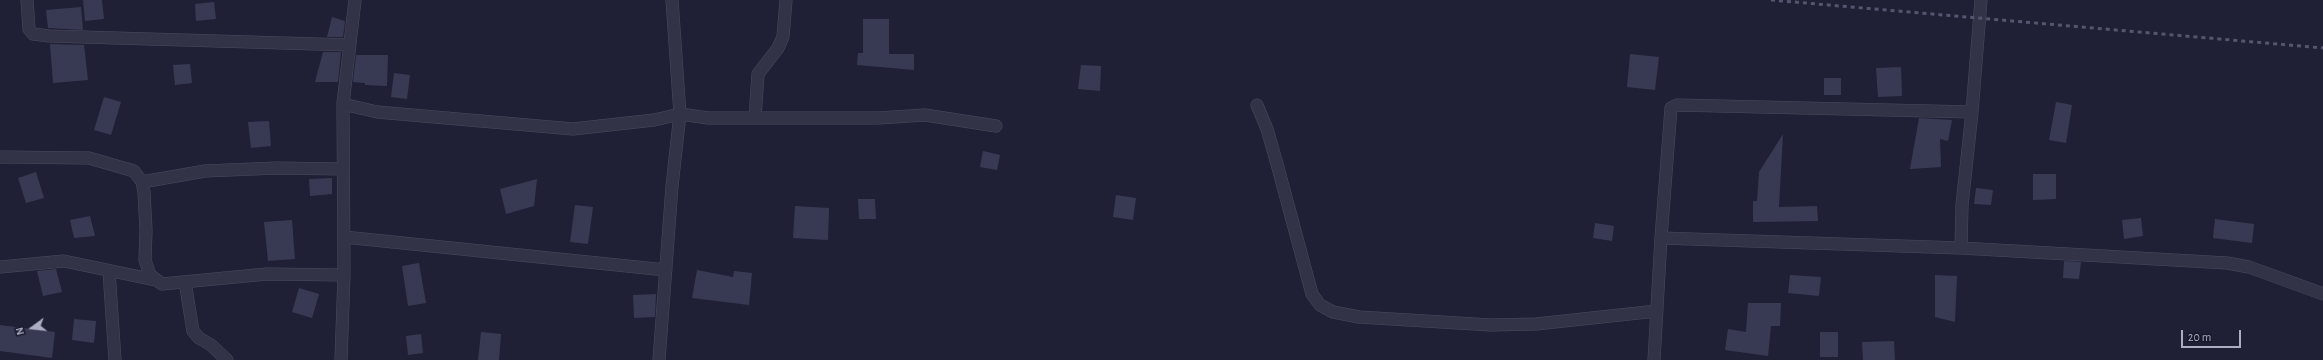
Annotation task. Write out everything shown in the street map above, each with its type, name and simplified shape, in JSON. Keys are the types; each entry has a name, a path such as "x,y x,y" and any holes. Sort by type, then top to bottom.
{"street":[{"path":"28,0 29,29 33,34 350,45"},
{"path":"341,360 344,275 343,104 355,0"},
{"path":"660,360 666,270 680,114 672,0"},
{"path":"755,118 758,74 778,48 783,37 786,0"},
{"path":"1961,248 1962,205 1972,112 1981,0"},
{"path":"343,104 377,112 573,130 654,120 680,114 708,118 878,118 924,115 996,126"},
{"path":"1257,105 1267,129 1278,164 1312,294 1320,305 1333,312 1359,317 1491,325 1536,324 1657,311"},
{"path":"1654,360 1660,238 1669,116 1672,108 1677,105 1972,112"},
{"path":"0,157 89,158 134,171 142,182 145,206 145,260 150,275 155,280"},
{"path":"142,182 206,171 277,168 343,169"},
{"path":"344,237 666,270"},
{"path":"1660,238 1961,248 2227,263 2249,268 2323,294"},
{"path":"0,267 64,261 155,280 166,285 267,274 344,275"},
{"path":"109,271 115,360"},
{"path":"185,282 193,331 199,338 211,345 227,360"}],"building":[{"path":"83,0 102,0 104,19 85,21"},
{"path":"214,2 216,19 196,21 195,4"},
{"path":"81,7 83,30 48,28 46,10"},
{"path":"332,17 345,21 343,37 327,37"},
{"path":"863,19 889,19 889,54 914,54 914,70 857,65 858,53 863,53"},
{"path":"50,44 84,45 88,80 53,83"},
{"path":"323,52 341,52 338,82 315,82"},
{"path":"1630,54 1659,57 1655,90 1627,87"},
{"path":"356,55 388,55 387,86 365,85 365,83 353,82"},
{"path":"190,64 192,83 175,85 173,65"},
{"path":"1081,65 1101,66 1100,91 1078,89"},
{"path":"1901,67 1902,96 1878,97 1876,68"},
{"path":"394,73 410,75 407,99 391,97"},
{"path":"1824,78 1841,78 1841,95 1824,95"},
{"path":"104,97 121,102 111,135 94,130"},
{"path":"2056,102 2072,105 2066,143 2049,140"},
{"path":"1919,118 1952,120 1948,141 1940,139 1941,167 1910,169"},
{"path":"269,121 271,146 251,148 248,122"},
{"path":"1783,134 1779,207 1817,206 1818,221 1753,222 1753,201 1757,201 1759,172"},
{"path":"983,151 1000,155 997,170 980,167"},
{"path":"36,172 44,198 26,203 18,178"},
{"path":"2033,174 2056,174 2056,199 2033,200"},
{"path":"332,178 332,194 310,196 309,179"},
{"path":"537,179 534,206 506,214 500,189"},
{"path":"1976,188 1993,190 1991,205 1974,204"},
{"path":"1116,195 1136,198 1133,220 1113,217"},
{"path":"858,199 875,199 876,219 859,219"},
{"path":"575,205 593,207 588,244 570,242"},
{"path":"795,206 829,208 828,240 793,238"},
{"path":"90,216 95,236 74,238 70,220"},
{"path":"2141,218 2143,236 2124,239 2122,220"},
{"path":"2215,219 2254,224 2252,243 2213,238"},
{"path":"292,220 295,259 268,261 264,222"},
{"path":"1595,223 1614,226 1612,241 1593,238"},
{"path":"2064,261 2081,262 2079,279 2063,278"},
{"path":"419,263 426,303 408,306 402,266"},
{"path":"56,269 62,292 43,296 37,271"},
{"path":"697,270 733,277 734,271 752,273 749,305 692,298"},
{"path":"1790,275 1821,277 1819,296 1788,293"},
{"path":"1935,275 1957,276 1955,322 1935,317"},
{"path":"299,288 319,294 312,318 292,312"},
{"path":"656,294 655,317 634,318 633,295"},
{"path":"1748,303 1781,303 1780,326 1771,326 1768,356 1725,350 1728,329 1746,332"},
{"path":"74,319 96,321 94,343 72,340"},
{"path":"0,325 55,332 52,358 0,351"},
{"path":"481,332 501,334 499,360 478,360"},
{"path":"1820,332 1838,332 1838,357 1820,357"},
{"path":"421,334 423,353 408,355 406,336"},
{"path":"1894,341 1895,360 1863,360 1862,342"}],"railway":[{"path":"1771,0 2323,48"}]}
